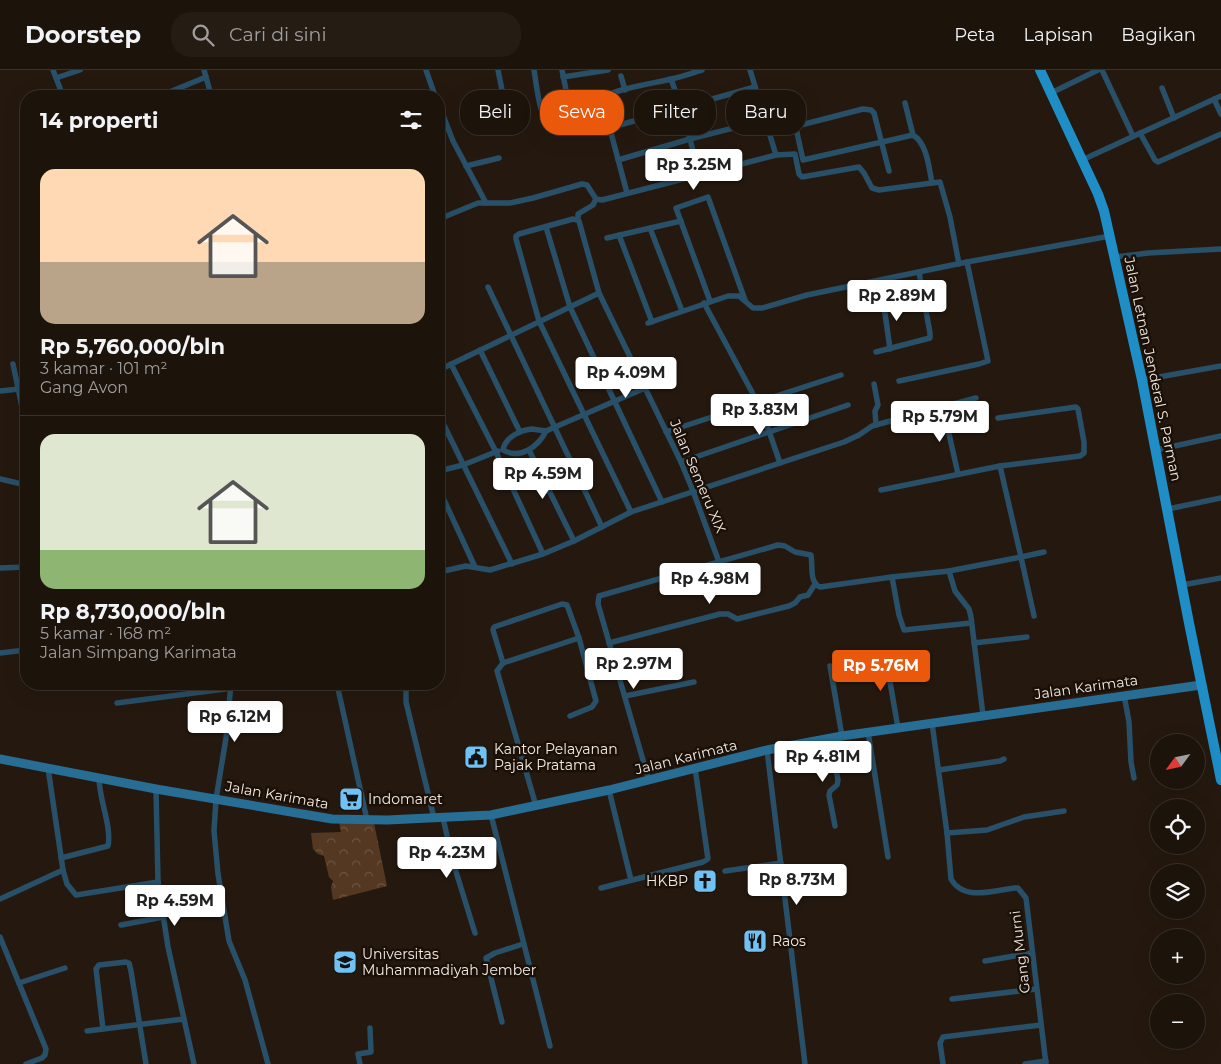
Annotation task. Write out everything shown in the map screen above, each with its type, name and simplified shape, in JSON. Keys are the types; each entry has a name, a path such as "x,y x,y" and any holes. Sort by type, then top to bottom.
{"highway":[{"name":"Jalan Letnan Jenderal S. Parman","path":"1040,70 1102,204 1116,257 1168,508 1201,685 1217,738 1221,780"}],"main road":[{"name":"Jalan Karimata","path":"0,759 156,789 332,819 367,820 491,815 649,781 767,750 830,738 1201,685"}],"street":[{"path":"53,70 60,90"},
{"path":"56,78 80,70"},
{"path":"204,70 210,90"},
{"path":"426,70 434,90"},
{"path":"498,70 502,90"},
{"path":"534,70 543,117 549,126 554,129 569,124 572,120 563,73 608,70"},
{"path":"621,76 626,90 702,70"},
{"path":"750,70 756,90"},
{"path":"1051,93 1098,70"},
{"path":"1102,70 1133,136"},
{"path":"172,90 206,77"},
{"path":"672,79 676,90"},
{"path":"716,98 755,87"},
{"path":"1162,88 1174,118"},
{"path":"1082,160 1221,96"},
{"path":"1214,99 1221,114"},
{"path":"905,103 913,135 923,147 932,183"},
{"path":"889,170 881,143 874,113 871,110 863,109 800,124 796,128 803,160 881,143 913,135"},
{"path":"445,119 466,166 486,203"},
{"path":"618,160 726,130"},
{"path":"1140,132 1155,160 1158,162 1221,134"},
{"path":"611,135 627,193"},
{"path":"689,135 699,175"},
{"path":"770,135 776,155"},
{"path":"445,216 471,206 486,203 510,203 584,184 588,186 596,199 602,200 776,155 794,154 799,174 804,177 859,168 872,188 879,190 940,182 950,216 959,264"},
{"path":"466,166 498,158"},
{"path":"746,302 708,197 676,208 707,302 754,394"},
{"path":"596,199 593,205 578,214 578,219 519,234 516,238 539,321 631,512"},
{"name":"Jalan Semeru XIX","path":"578,219 581,224 599,293 681,462 719,562"},
{"path":"607,238 681,221"},
{"path":"546,227 570,307 662,502"},
{"path":"650,228 682,311"},
{"path":"619,235 650,322 707,302 734,295 753,308 762,308 807,295 966,262 1110,236"},
{"path":"1116,257 1148,253 1221,249"},
{"path":"899,381 988,361 966,262"},
{"path":"876,352 927,340 931,336 919,272"},
{"path":"488,287 602,527"},
{"path":"445,367 599,293"},
{"path":"883,299 890,349"},
{"path":"480,350 520,432"},
{"path":"13,364 20,398"},
{"path":"451,364 496,452 543,554"},
{"path":"1142,380 1221,366"},
{"path":"666,432 841,375"},
{"path":"874,384 878,405 875,411 874,426"},
{"path":"503,450 506,441 520,432 532,429 546,431 645,388"},
{"path":"0,391 19,389"},
{"path":"445,571 466,566 490,570 543,554 574,541 631,512 850,439 874,426 976,398"},
{"path":"759,402 780,463"},
{"path":"681,462 848,405"},
{"path":"943,407 958,474"},
{"path":"881,490 1000,466 1080,456 1084,452 1084,442 1078,409 1076,407 998,418"},
{"path":"445,427 512,564"},
{"path":"445,470 464,465 503,450 514,454 529,450 542,440 546,431"},
{"path":"1156,450 1221,436"},
{"path":"529,450 574,541"},
{"path":"1000,466 1034,616"},
{"path":"0,479 20,484"},
{"path":"1168,508 1221,498"},
{"path":"445,502 475,567"},
{"path":"649,781 598,604 598,598 602,594 782,545 795,552 811,555 815,584"},
{"path":"815,584 824,587 948,571 1044,552"},
{"path":"0,568 20,567"},
{"path":"948,571 955,591 969,609 972,617 983,715"},
{"path":"892,577 898,615 904,630 972,623"},
{"path":"1182,585 1221,578"},
{"path":"609,643 720,614 728,614 736,619 789,606 800,597 808,595 815,584"},
{"path":"503,663 493,630 494,627 562,604 567,605 579,638 596,701 592,707 570,716"},
{"path":"974,643 1027,637"},
{"path":"536,806 497,671 503,663 579,638"},
{"path":"0,652 20,650"},
{"path":"885,653 898,728"},
{"path":"830,666 842,736"},
{"path":"625,696 694,682"},
{"path":"117,702 202,690"},
{"path":"231,690 226,738 216,799 214,831 218,874 229,941 245,980 268,1064"},
{"path":"338,690 367,820"},
{"path":"406,690 406,702 438,818 475,933"},
{"path":"1124,695 1129,722 1131,762 1134,778"},
{"name":"Gang Murni","path":"932,723 940,770 951,880 956,886 969,892 980,893 1018,888 1026,898 1046,1062"},
{"path":"868,732 888,857"},
{"path":"830,738 838,780 837,785 830,791 835,826"},
{"path":"767,750 806,1064"},
{"path":"940,770 1004,759"},
{"path":"48,768 63,870 67,884 76,895 158,882"},
{"path":"601,888 703,862 708,859 694,768"},
{"path":"61,858 108,846 99,778"},
{"path":"156,789 158,882 163,917 194,1064"},
{"path":"609,790 631,880"},
{"path":"947,833 987,830 1024,817 1064,812"},
{"path":"491,815 550,1046"},
{"path":"725,871 781,863"},
{"path":"0,899 63,870"},
{"path":"121,925 163,917"},
{"path":"0,937 46,1049 42,1058 26,1064"},
{"path":"502,1022 486,958 495,952 523,944"},
{"path":"985,961 1032,954"},
{"path":"103,1028 96,969 99,965 126,962 129,964 146,1064"},
{"path":"19,983 65,968"},
{"path":"952,999 1036,990"},
{"path":"87,1031 184,1019"},
{"path":"943,1064 940,1043 943,1037 1041,1025"},
{"path":"360,1064 358,1054 372,1052 370,1028"},
{"path":"1025,1064 1046,1062"}],"green space":[{"path":"339,822 374,823 387,886 333,900 331,887 333,881 329,877 324,856 318,854 313,849 311,833 341,832"}],"place":[{"name":"Kantor Pelayanan Pajak Pratama","path":"476,757"},
{"name":"Indomaret","path":"351,799"},
{"name":"HKBP","path":"705,881"},
{"name":"Raos","path":"755,941"},
{"name":"Universitas Muhammadiyah Jember","path":"345,962"}]}
